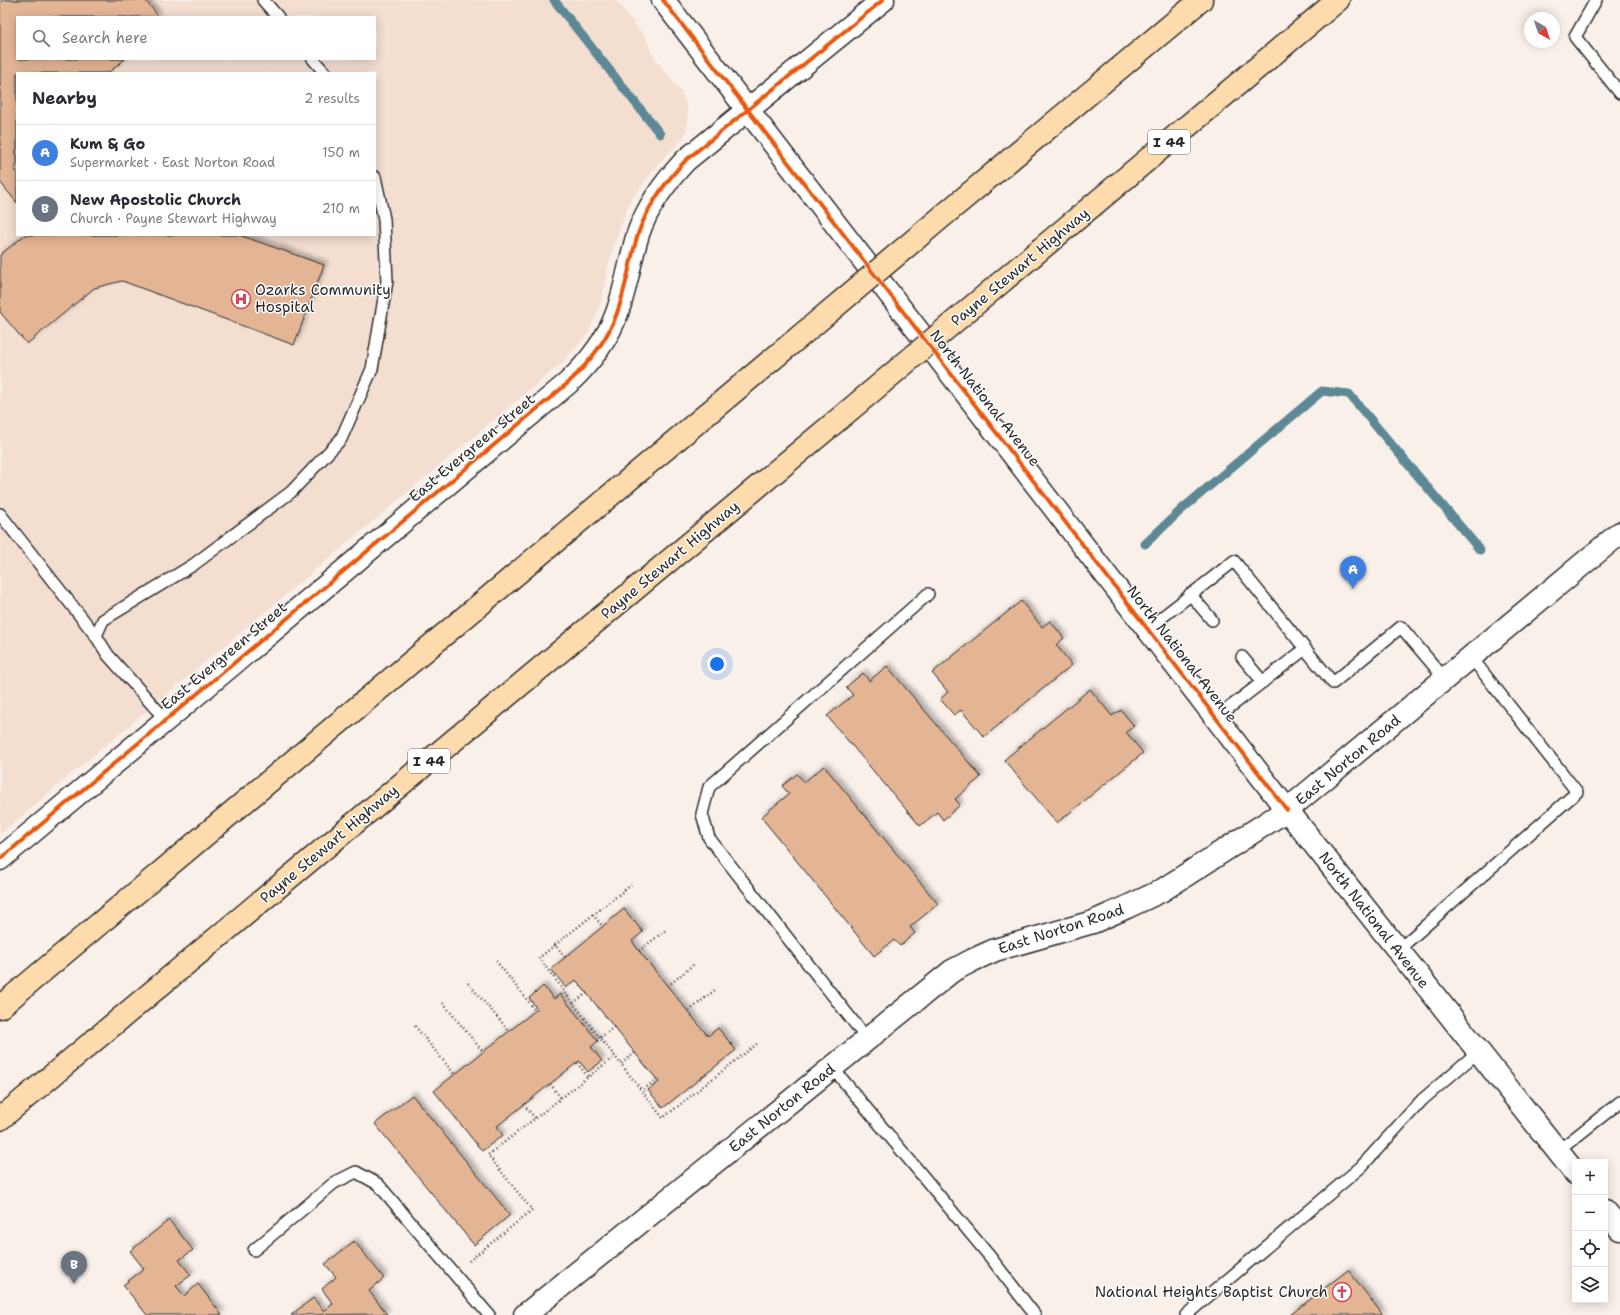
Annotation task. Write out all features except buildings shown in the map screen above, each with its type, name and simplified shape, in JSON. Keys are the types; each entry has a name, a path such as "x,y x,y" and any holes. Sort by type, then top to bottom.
{"highway":[{"path":"0,1007 1201,0"},
{"name":"Payne Stewart Highway","path":"0,1119 858,403 1338,0"}],"main road":[{"name":"North National Avenue","path":"663,0 1287,810 1572,1169"},
{"name":"East Evergreen Street","path":"0,859 584,368 597,352 608,334 617,314 638,234 658,193 671,176 686,160 883,0"},
{"name":"East Norton Road","path":"524,1315 952,972 972,960 995,950 1093,922 1161,891 1287,810 1620,533"},
{"path":"1608,1214 1620,1230"}],"lane":[{"path":"264,0 277,16"},
{"path":"1596,0 1575,37 1620,93"},
{"path":"314,60 324,72"},
{"path":"96,636 103,620 193,565 291,492 341,439 372,369 387,281 384,219 376,182"},
{"path":"0,514 96,636 108,655 166,720"},
{"path":"1147,628 1234,560 1304,649 1333,683 1401,627 1445,679"},
{"path":"867,1039 709,838 702,814 709,787 928,594"},
{"path":"1190,594 1212,620"},
{"path":"1216,718 1304,649"},
{"path":"1242,657 1263,682"},
{"path":"1398,950 1577,792 1471,657"},
{"path":"1186,1315 1361,1167 1422,1100 1479,1051"},
{"path":"832,1067 991,1258 1035,1315"},
{"path":"1558,1151 1620,1102"},
{"path":"254,1250 334,1183 356,1172 378,1184 489,1315"}],"path":[{"path":"631,885 539,958 663,1118 758,1043"},
{"path":"593,914 603,927"},
{"path":"640,951 667,929"},
{"path":"555,945 565,957"},
{"path":"496,961 535,1010"},
{"path":"668,986 694,964"},
{"path":"468,983 509,1031"},
{"path":"689,1011 715,990"},
{"path":"573,1003 587,993"},
{"path":"443,1003 483,1052"},
{"path":"415,1026 455,1075"},
{"path":"600,1038 614,1027"},
{"path":"621,1064 635,1053"},
{"path":"453,1273 532,1210 488,1156 614,1056"},
{"path":"577,1063 588,1077"},
{"path":"642,1091 657,1079"},
{"path":"550,1084 561,1098"},
{"path":"524,1105 535,1118"}],"shaded area":[{"path":"0,0 616,0 645,37 653,56 682,94 687,108 688,123 684,137 658,164 629,203 610,257 600,306 588,334 563,362 0,834"}],"waterway":[{"path":"554,0 660,134"},
{"path":"1145,544 1181,510 1322,391 1349,394 1480,550"}],"cycle path":[{"path":"663,0 1287,810"},
{"path":"0,859 568,383 597,351 613,323 642,223 652,203 671,176 686,160 883,0"}],"place":[{"name":"Ozarks Community Hospital","path":"241,299"},
{"name":"Kum & Go","path":"1353,589"},
{"name":"New Apostolic Church","path":"74,1284"},
{"name":"National Heights Baptist Church","path":"1342,1292"}]}
